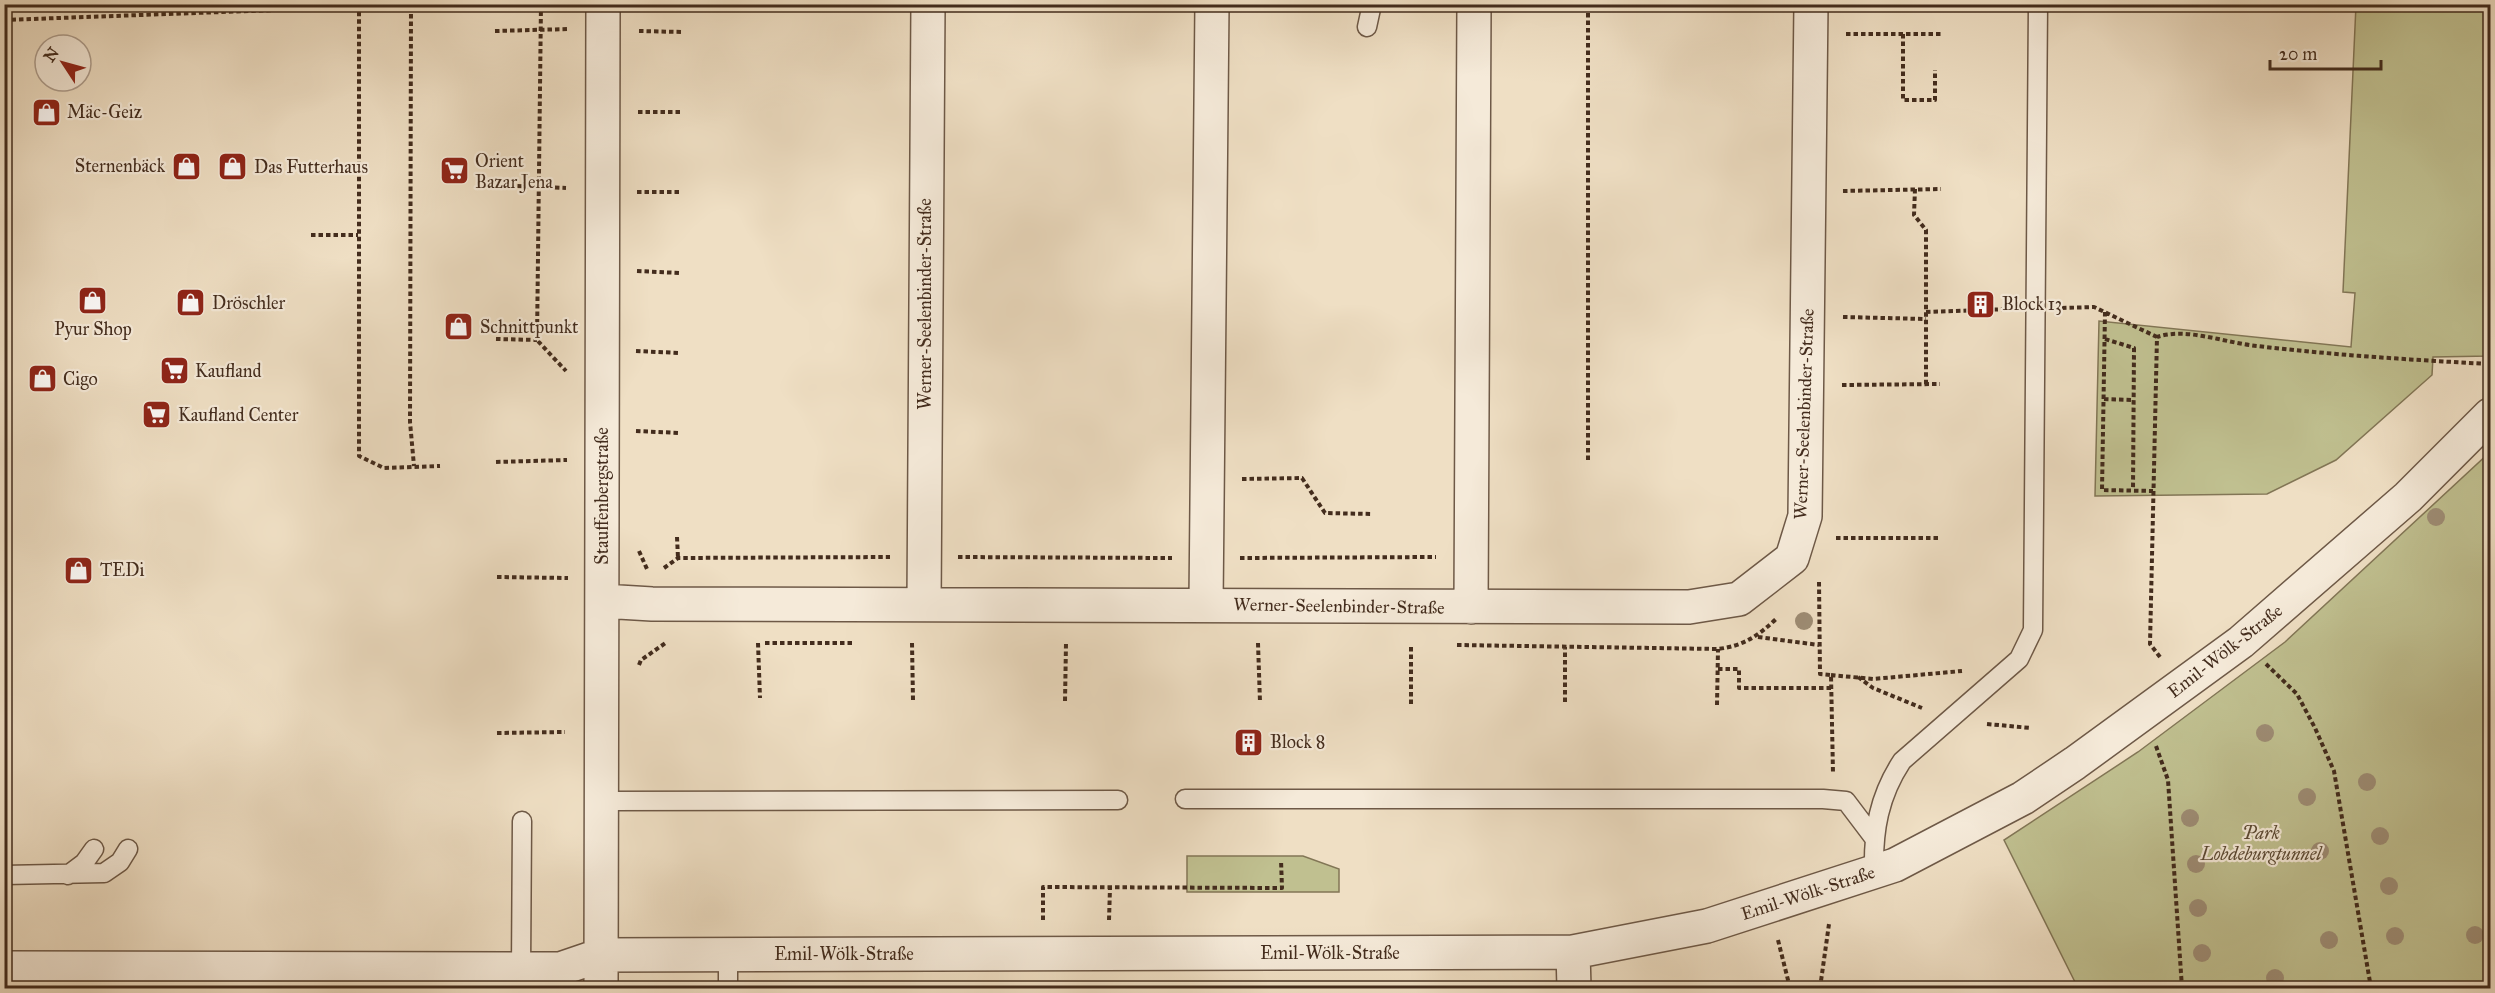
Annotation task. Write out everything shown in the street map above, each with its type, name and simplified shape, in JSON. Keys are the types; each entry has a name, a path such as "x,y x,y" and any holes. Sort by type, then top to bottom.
{"street":[{"name":"Werner-Seelenbinder-Straße","path":"924,604 928,4"},
{"name":"Werner-Seelenbinder-Straße","path":"1206,604 1212,4"},
{"name":"Werner-Seelenbinder-Straße","path":"1471,607 1474,4"},
{"name":"Werner-Seelenbinder-Straße","path":"602,601 652,604 1689,607 1739,599 1792,558 1805,516 1811,4"},
{"name":"Stauffenbergstraße","path":"601,988 603,16"},
{"name":"Emil-Wölk-Straße","path":"4,968 560,969 601,955 1573,952 1707,926 1895,865 2023,798 2143,715 2241,642 2408,497 2490,415"},
{"path":"1573,952 1574,988"}],"lane":[{"path":"1367,27 1372,4"},
{"path":"1874,872 1874,838 1879,808 1885,790 1902,760 2019,659 2033,630 2038,4"},
{"path":"1185,799 1834,800 1846,801 1874,838"},
{"path":"602,801 1118,800"},
{"path":"521,969 522,821"},
{"path":"68,874 84,863 94,849"},
{"path":"4,875 104,873 120,862 128,849"},
{"path":"728,954 728,988"}],"path":[{"path":"541,4 537,340 568,373"},
{"path":"1588,4 1588,460"},
{"path":"4,20 411,6 410,422 414,466"},
{"path":"359,7 359,456 384,468 440,466"},
{"path":"495,31 541,30 603,16"},
{"path":"639,22 639,43"},
{"path":"639,31 682,32"},
{"path":"1841,34 1941,34"},
{"path":"1903,34 1903,100 1935,100 1935,70"},
{"path":"638,123 639,100"},
{"path":"639,112 681,112"},
{"path":"637,204 638,181"},
{"path":"495,185 570,188"},
{"path":"1915,189 1914,215 1926,230 1926,385"},
{"path":"1843,191 1941,189"},
{"path":"638,192 681,192"},
{"path":"311,235 358,235"},
{"path":"636,282 637,260"},
{"path":"636,271 680,273"},
{"path":"1926,312 2094,307 2157,337 2171,333 2254,346 2354,356 2490,364"},
{"path":"2105,312 2102,490 2153,491"},
{"path":"1842,317 1926,319"},
{"path":"2157,337 2150,644 2183,686"},
{"path":"496,339 537,340"},
{"path":"2105,339 2134,348 2133,490"},
{"path":"636,340 636,362"},
{"path":"636,351 680,353"},
{"path":"1842,385 1940,384"},
{"path":"2104,399 2134,400"},
{"path":"635,420 635,442"},
{"path":"635,431 680,433"},
{"path":"496,462 578,459"},
{"path":"1208,477 1232,480 1302,478 1325,513 1373,514"},
{"path":"677,537 678,558"},
{"path":"1836,538 1940,538"},
{"path":"637,547 650,577"},
{"path":"659,571 678,558 1470,557"},
{"path":"496,577 576,579"},
{"path":"1819,578 1820,674 1873,679 2009,667"},
{"path":"1757,637 1819,645"},
{"path":"664,642 675,642"},
{"path":"2241,642 2297,694 2334,771 2371,988"},
{"path":"746,643 864,643"},
{"path":"758,643 760,698"},
{"path":"900,643 924,643"},
{"path":"912,643 913,700"},
{"path":"1054,643 1077,643"},
{"path":"1065,701 1066,643"},
{"path":"1247,643 1269,643"},
{"path":"1258,643 1260,702"},
{"path":"1400,644 1423,644"},
{"path":"1411,644 1411,704"},
{"path":"1446,645 1718,649 1736,647"},
{"path":"1565,647 1565,702"},
{"path":"1717,705 1718,649"},
{"path":"1718,669 1739,669 1739,688 1831,688"},
{"path":"1831,675 1834,800"},
{"path":"2143,715 2168,780 2182,988"},
{"path":"497,733 574,732"},
{"path":"1042,954 1043,887 1282,888 1281,860"},
{"path":"1765,908 1779,944 1790,988"},
{"path":"1820,988 1830,919"}],"green space":[{"path":"2356,5 2490,5 2490,356 2433,357 2432,375 2336,460 2267,494 2095,496 2099,321 2351,347 2355,293 2343,292"},
{"name":"Park Lobdeburgtunnel","path":"2490,452 2490,988 2078,988 2004,840 2138,752 2285,642"},
{"path":"1187,856 1303,856 1339,869 1339,892 1187,892"}],"place":[{"name":"Mäc-Geiz","path":"46,112"},
{"name":"Sternenbäck","path":"186,166"},
{"name":"Das Futterhaus","path":"233,167"},
{"name":"Orient Bazar Jena","path":"454,171"},
{"name":"Pyur Shop","path":"93,300"},
{"name":"Dröschler","path":"191,303"},
{"name":"Block 13","path":"1981,304"},
{"name":"Schnittpunkt","path":"459,327"},
{"name":"Kaufland","path":"174,371"},
{"name":"Cigo","path":"42,379"},
{"name":"Kaufland Center","path":"157,415"},
{"name":"TEDi","path":"79,570"},
{"name":"Block 8","path":"1249,742"}]}
